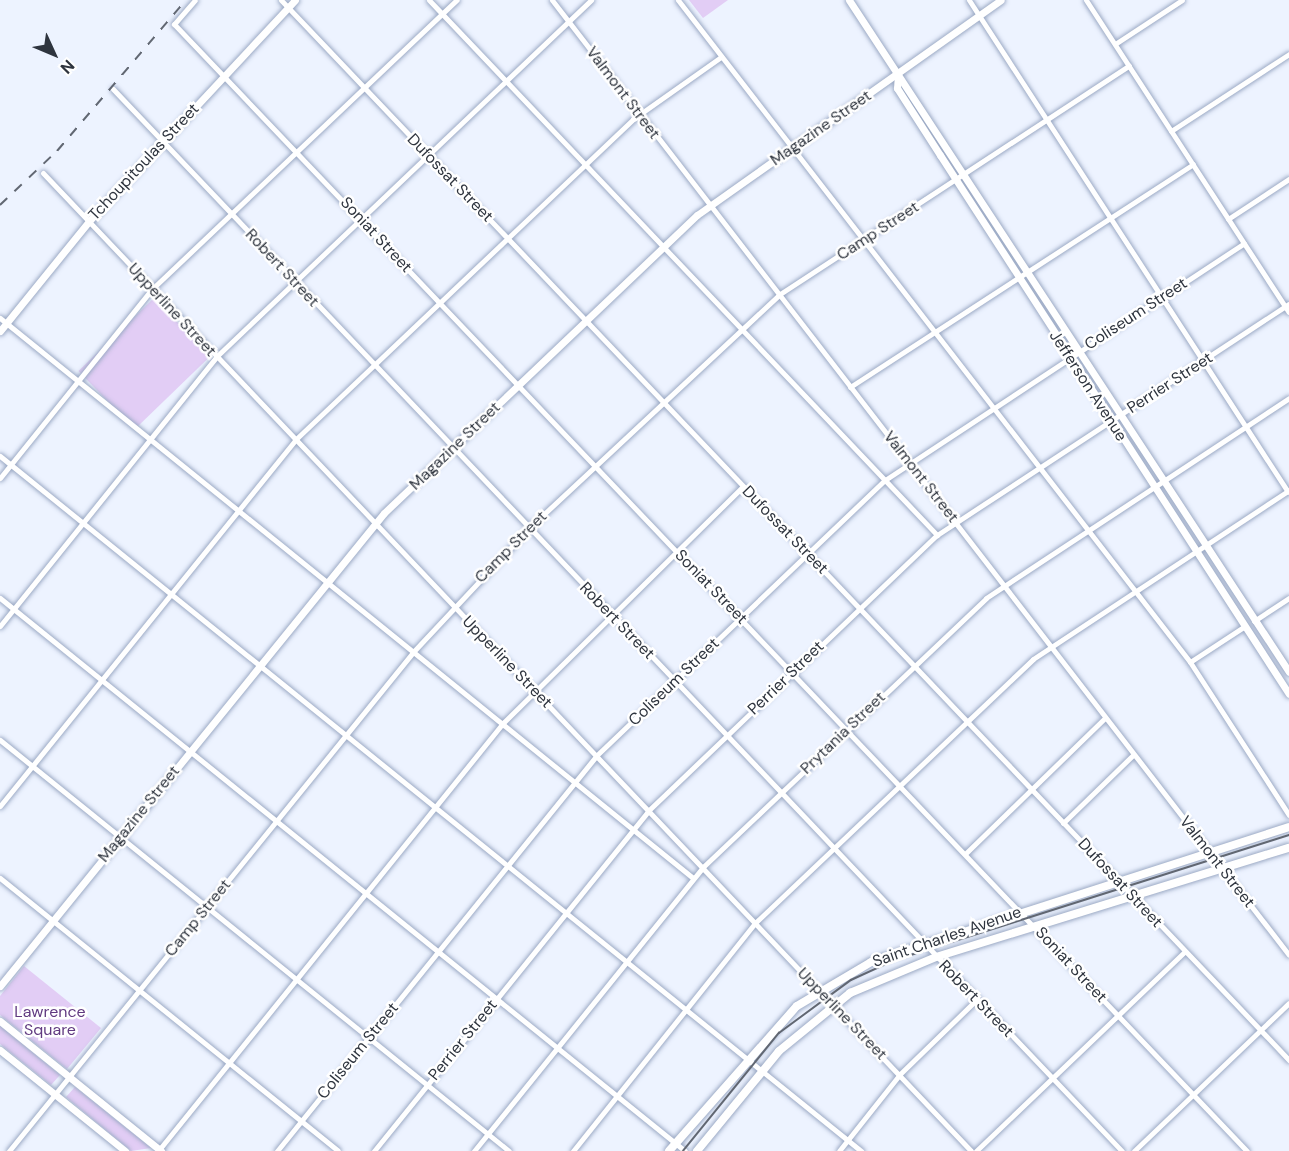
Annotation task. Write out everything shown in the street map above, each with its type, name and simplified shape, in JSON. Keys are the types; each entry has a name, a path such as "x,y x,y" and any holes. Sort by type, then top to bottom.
{"main road":[{"name":"Saint Charles Avenue","path":"669,1151 747,1058 819,990 923,943 1289,827"},
{"name":"Saint Charles Avenue","path":"697,1151 762,1071 833,1004 936,957 1289,848"}],"street":[{"name":"Soniat Street","path":"195,0 174,24 848,728 1247,1151"},
{"name":"Dufossat Street","path":"281,0 1289,1060"},
{"name":"Tchoupitoulas Street","path":"0,331 89,221 295,0"},
{"path":"429,0 937,536"},
{"path":"0,478 152,289 457,0"},
{"name":"Valmont Street","path":"552,0 1289,955"},
{"path":"0,626 216,357 591,0"},
{"path":"678,0 1190,663 1289,815"},
{"name":"Jefferson Avenue","path":"849,0 1029,273 1161,481 1289,671"},
{"path":"573,1151 755,923 967,722 1050,646 1288,492 969,0"},
{"name":"Magazine Street","path":"0,986 375,523 663,247 710,206 1001,0"},
{"path":"1086,0 1288,308"},
{"path":"1115,44 1182,0"},
{"path":"1171,131 1289,54"},
{"path":"0,806 295,440 639,114 721,57"},
{"name":"Camp Street","path":"9,1151 452,605 529,528 740,328 780,294 957,181 1129,66"},
{"name":"Jefferson Avenue","path":"898,74 897,88 1289,694"},
{"name":"Robert Street","path":"113,89 1122,1151"},
{"path":"850,387 1193,165"},
{"name":"Upperline Street","path":"43,173 971,1151"},
{"path":"1228,219 1289,179"},
{"name":"Coliseum Street","path":"277,1151 597,755 885,480 908,462 1244,243"},
{"name":"Perrier Street","path":"374,1151 649,810 937,536 955,521 1288,308"},
{"path":"0,318 693,878"},
{"name":"Prytania Street","path":"474,1151 693,878 914,666 1003,584 1289,398"},
{"path":"0,456 861,1151"},
{"path":"0,1021 159,1150 503,723 533,690 743,486"},
{"path":"0,598 685,1151"},
{"path":"1190,663 1289,598"},
{"path":"1278,677 1289,671"},
{"path":"966,853 1105,718"},
{"path":"0,740 509,1151"},
{"path":"1063,823 1133,755"},
{"path":"0,878 338,1151"},
{"path":"976,1151 1184,952"},
{"path":"839,1151 900,1074 977,999"},
{"path":"1134,1151 1289,1003"},
{"path":"0,1050 125,1151"}],"green space":[{"path":"689,0 728,0 703,18"},
{"path":"154,298 210,356 135,429 78,371"},
{"name":"Lawrence Square","path":"24,966 101,1028 67,1069 0,1015 0,996"},
{"path":"0,1026 60,1075 51,1085 0,1044"},
{"path":"75,1087 151,1148 131,1151 66,1097"}],"tram line":[{"path":"683,1151 779,1033 851,980 895,960 1289,835"}],"railway":[{"path":"0,205 57,151 186,0"}]}
